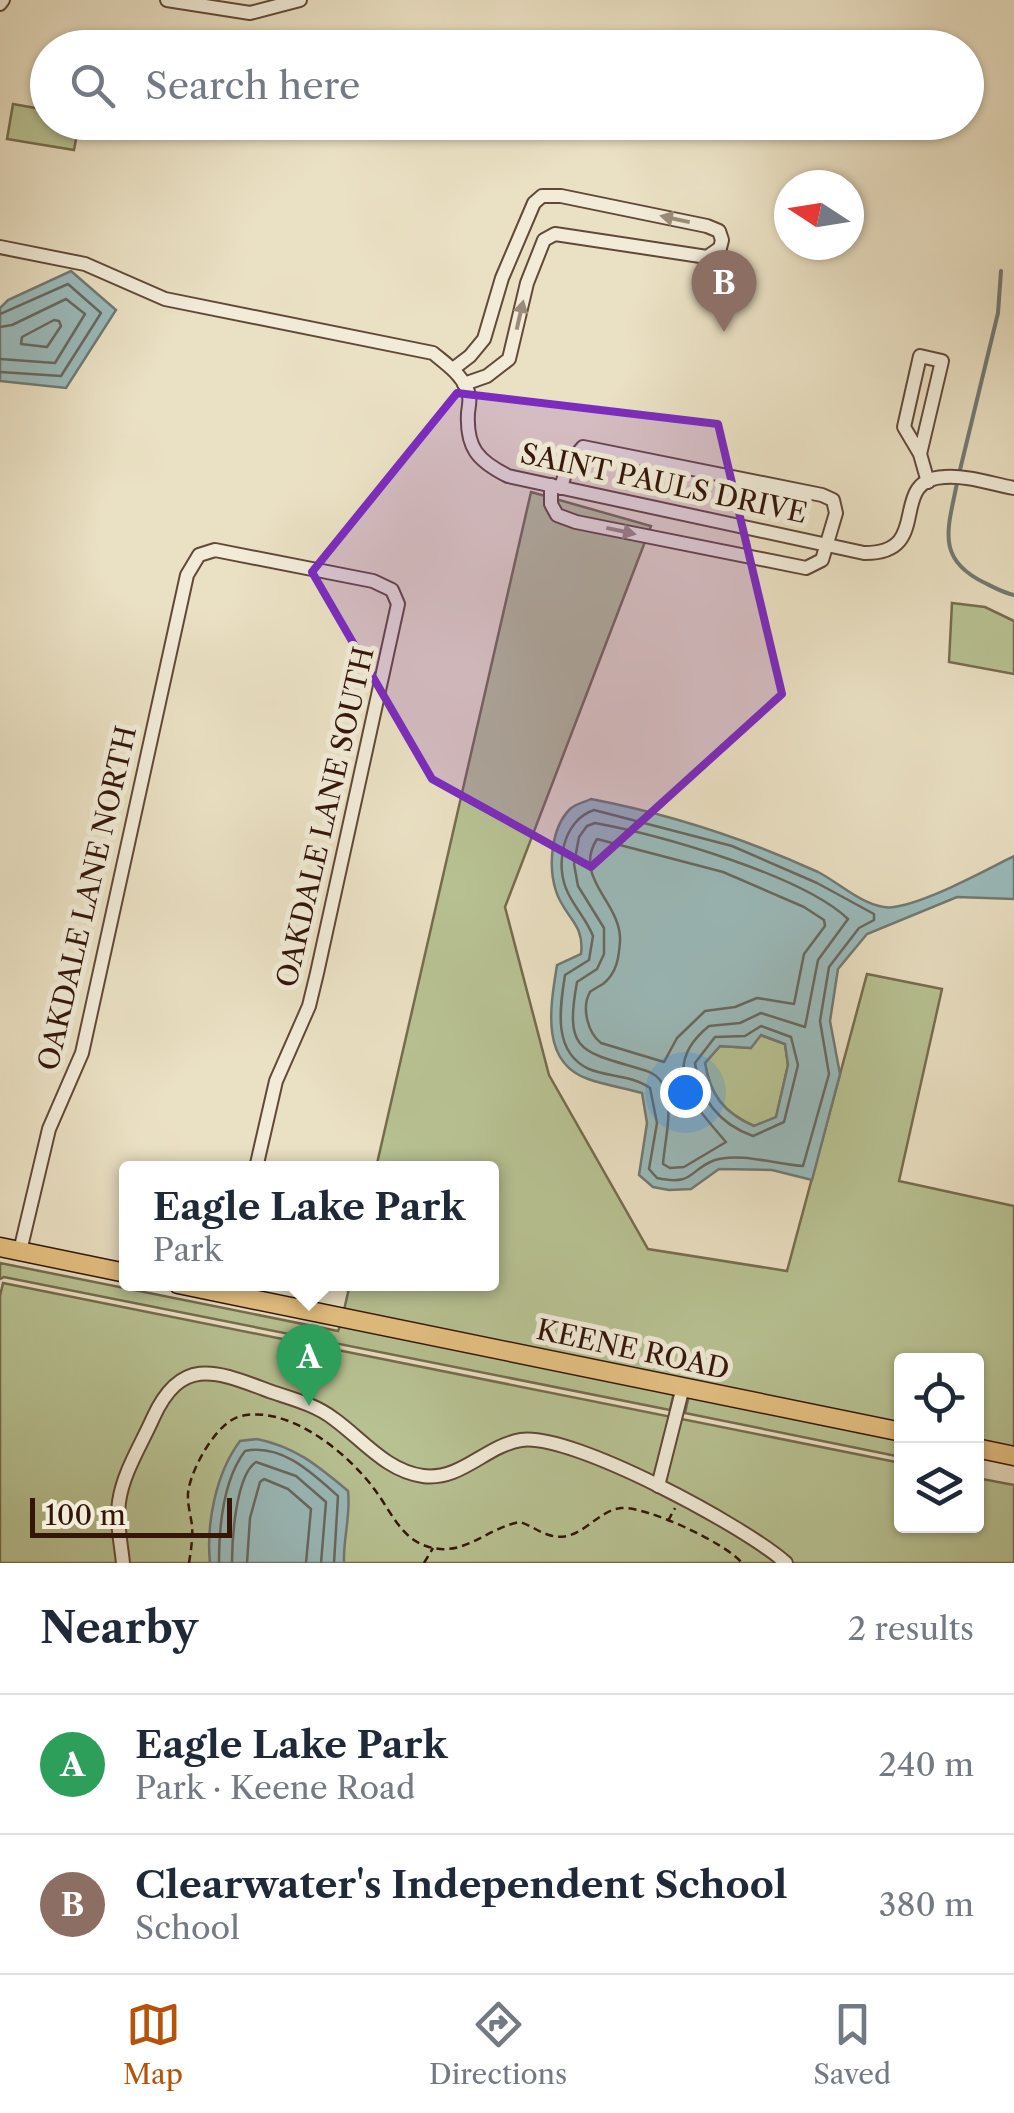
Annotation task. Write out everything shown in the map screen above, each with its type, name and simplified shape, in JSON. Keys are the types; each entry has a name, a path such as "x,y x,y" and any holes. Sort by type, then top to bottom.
{"main road":[{"path":"0,1247 119,1272"},
{"name":"KEENE ROAD","path":"242,1291 894,1430"},
{"path":"984,1450 1014,1456"}],"street":[{"path":"167,0 250,13 300,0"},
{"path":"0,247 85,264 165,299 433,354 453,369 464,384 486,376 509,359 527,283 544,240 555,234 707,257 720,248 719,231 562,196 542,196 534,203 502,278 484,339 453,369"},
{"path":"523,228 544,240"},
{"path":"920,454 942,361 920,356 904,427 920,454 928,482 945,476 1014,488"},
{"name":"SAINT PAULS DRIVE","path":"464,384 470,398 468,436 472,451 484,464 508,476 864,553 884,553 896,548 904,537 911,500 928,482"},
{"path":"582,447 806,491 832,500 836,514 822,560 806,568 576,522 557,515 551,504 556,487 582,447"},
{"name":"OAKDALE LANE NORTH","path":"20,1251 48,1130 82,1054 187,575 199,556 215,550 373,580 392,590"},
{"name":"OAKDALE LANE SOUTH","path":"258,1161 276,1081 308,1006 317,972 398,604 392,590"},
{"path":"122,1563 118,1514 124,1482 162,1397 173,1384 208,1372 312,1406 332,1416 396,1469 420,1475 452,1474 509,1443 542,1440 564,1446 658,1486 740,1528 786,1563"},
{"path":"658,1486 683,1387"}],"path":[{"path":"189,1563 189,1484 221,1426 232,1418 260,1412 290,1420 310,1431 369,1482 403,1531 433,1548 459,1548 520,1522 550,1536 581,1532 607,1512 628,1508 642,1510 719,1544 742,1563"},
{"path":"424,1563 433,1548"}],"highlighted area":[{"path":"457,393 718,424 782,694 591,867 432,779 312,572"}],"green space":[{"path":"13,104 30,107 30,140 76,140 74,150 7,139"},
{"path":"531,492 651,526 505,907 549,1075 648,1249 787,1271 867,974 942,989 899,1181 1014,1206 1014,1449 984,1443 984,1353 894,1353 894,1424 344,1310 348,1291 499,1291 499,1161 378,1161"},
{"path":"952,603 985,607 1014,621 1014,674 949,662"},
{"path":"760,1035 785,1044 788,1065 776,1118 754,1126 720,1102 705,1063 720,1046 750,1048"},
{"path":"0,1263 119,1287 119,1291 139,1291 338,1331 341,1324 674,1392 670,1410 0,1279"},
{"path":"3,1283 894,1462 894,1533 984,1533 984,1479 1014,1485 1014,1563 0,1563"},
{"path":"689,1395 894,1439 894,1456 685,1413"}],"water":[{"path":"71,271 116,310 66,388 0,381 0,308 8,300"},
{"path":"591,799 735,838 818,872 864,901 884,907 938,893 1014,856 1014,899 957,897 867,934 838,969 830,1021 840,1074 812,1180 772,1170 719,1169 691,1189 653,1187 639,1175 647,1123 642,1093 588,1079 562,1060 555,1046 551,1014 557,965 581,954 581,943 577,927 556,891 553,848 564,817 572,807","holes":["761,1035 785,1044 788,1065 776,1117 754,1126 720,1102 705,1063 720,1046 751,1048"]},
{"path":"257,1439 295,1452 348,1491 344,1563 210,1563 211,1515 219,1483 240,1441"}],"waterway":[{"path":"959,474 998,313 1001,271"},
{"path":"957,483 949,529 952,553 969,574 1014,595"}],"place":[{"name":"Clearwater's Independent School","path":"724,332"},
{"name":"Eagle Lake Park","path":"309,1406"}]}
